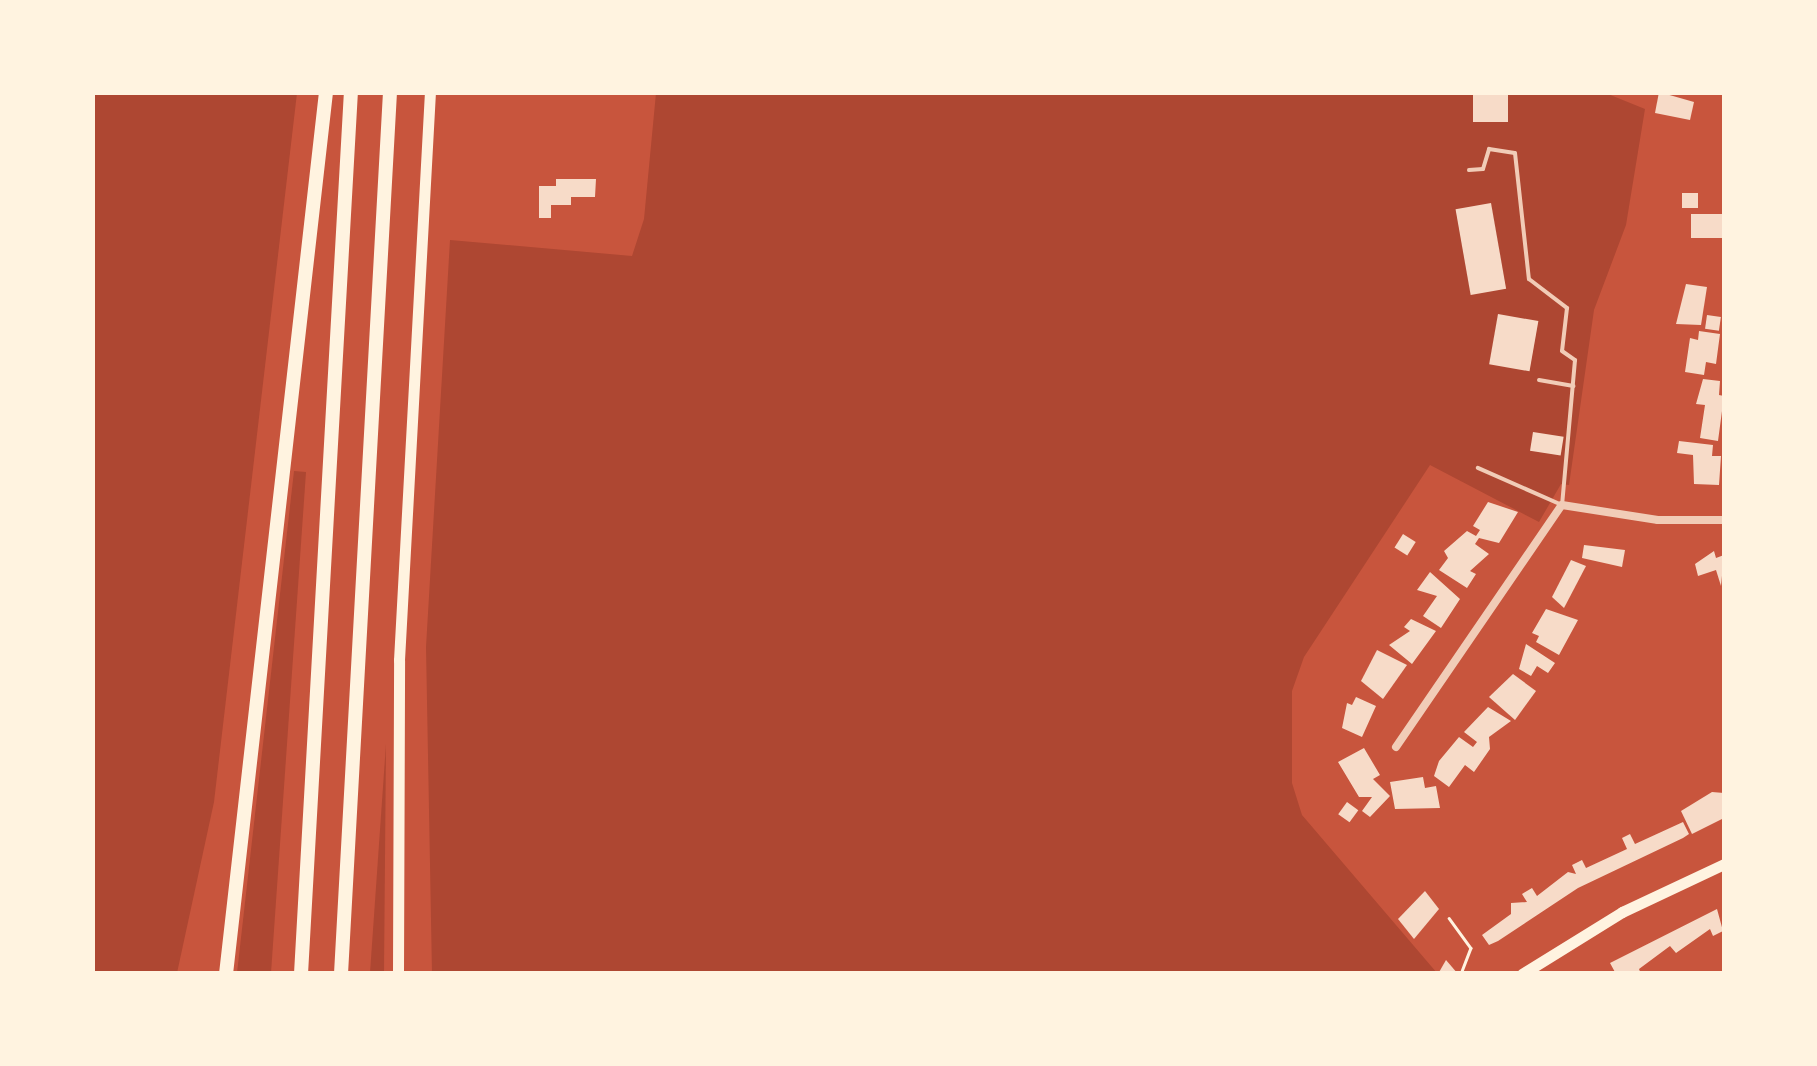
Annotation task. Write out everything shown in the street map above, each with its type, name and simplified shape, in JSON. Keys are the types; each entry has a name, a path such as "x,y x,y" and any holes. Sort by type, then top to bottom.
{"highway":[{"path":"226,974 326,92"},
{"path":"301,974 352,92"},
{"path":"341,974 390,92"}],"main road":[{"path":"398,974 399,660 430,92"},
{"path":"1522,974 1622,912 1724,864"}],"street":[{"path":"1396,746 1562,505 1658,520 1724,520"}],"lane":[{"path":"1469,170 1483,169 1489,149 1515,153 1528,279 1568,308 1562,351 1576,360 1562,505 1478,468"},
{"path":"1539,380 1572,386"}],"path":[{"path":"1449,918 1470,946 1461,974"}],"shaded area":[{"path":"1603,92 1645,109 1626,225 1594,310 1569,485 1561,484 1539,522 1430,465 1304,657 1292,691 1292,783 1302,815 1437,973 432,974 426,647 450,240 632,256 644,219 656,93"},
{"path":"92,93 297,93 214,802 177,973 93,973"},
{"path":"294,471 306,472 271,973 237,973"},
{"path":"386,744 384,973 370,973"}],"building":[{"path":"1473,92 1508,92 1508,122 1473,122"},
{"path":"1659,92 1694,102 1690,120 1655,113"},
{"path":"556,179 596,179 595,197 571,197 571,205 551,205 551,218 539,218 539,186 556,186"},
{"path":"1682,193 1698,193 1698,208 1682,208"},
{"path":"1491,203 1506,289 1471,295 1456,209"},
{"path":"1691,214 1724,214 1724,238 1691,238"},
{"path":"1686,284 1707,287 1701,325 1676,324"},
{"path":"1498,314 1538,321 1530,371 1489,364"},
{"path":"1707,315 1721,317 1719,331 1705,329"},
{"path":"1699,331 1720,334 1716,364 1706,362 1704,375 1685,372 1690,338 1698,340"},
{"path":"1703,379 1720,381 1719,395 1724,396 1718,441 1700,438 1705,405 1696,404"},
{"path":"1533,432 1564,437 1561,456 1530,451"},
{"path":"1679,441 1713,445 1712,456 1721,456 1719,485 1694,484 1693,455 1677,453"},
{"path":"1488,502 1518,512 1499,543 1479,538 1475,544 1489,554 1470,571 1476,574 1467,588 1439,570 1448,558 1444,551 1467,531 1476,536 1480,530 1473,526"},
{"path":"1403,534 1416,542 1407,556 1395,548"},
{"path":"1584,545 1625,550 1622,567 1582,558"},
{"path":"1714,551 1716,558 1724,555 1721,586 1716,570 1698,576 1695,564"},
{"path":"1571,560 1586,566 1564,608 1552,597"},
{"path":"1430,572 1460,599 1441,628 1423,616 1437,596 1417,590"},
{"path":"1546,609 1578,620 1559,655 1536,642 1539,636 1532,633"},
{"path":"1411,619 1436,631 1412,664 1389,645 1410,631 1404,627"},
{"path":"1526,644 1555,663 1548,673 1537,666 1531,676 1519,669"},
{"path":"1377,650 1407,665 1383,699 1361,681"},
{"path":"1513,674 1536,691 1515,720 1489,697"},
{"path":"1356,697 1376,706 1362,737 1342,728 1347,703 1352,705"},
{"path":"1488,707 1511,721 1489,737 1490,749 1474,772 1465,765 1449,787 1434,776 1439,761 1459,737 1473,747 1477,742 1464,732"},
{"path":"1364,748 1380,775 1373,779 1390,796 1370,817 1362,811 1372,797 1359,797 1338,762"},
{"path":"1423,777 1425,788 1436,786 1440,808 1395,809 1390,782"},
{"path":"1712,792 1724,793 1724,818 1692,834 1681,811"},
{"path":"1347,802 1358,810 1350,822 1338,814"},
{"path":"1683,822 1689,834 1683,838 1578,888 1498,941 1489,945 1482,935 1511,914 1511,903 1527,902 1522,894 1532,888 1537,896 1568,872 1576,874 1572,865 1582,860 1586,868 1627,849 1622,838 1630,834 1635,844"},
{"path":"1425,891 1439,909 1414,939 1398,919"},
{"path":"1717,909 1723,931 1713,936 1710,929 1676,953 1670,946 1639,969 1641,974 1616,974 1610,963"},
{"path":"1446,960 1458,974 1438,974"}]}
